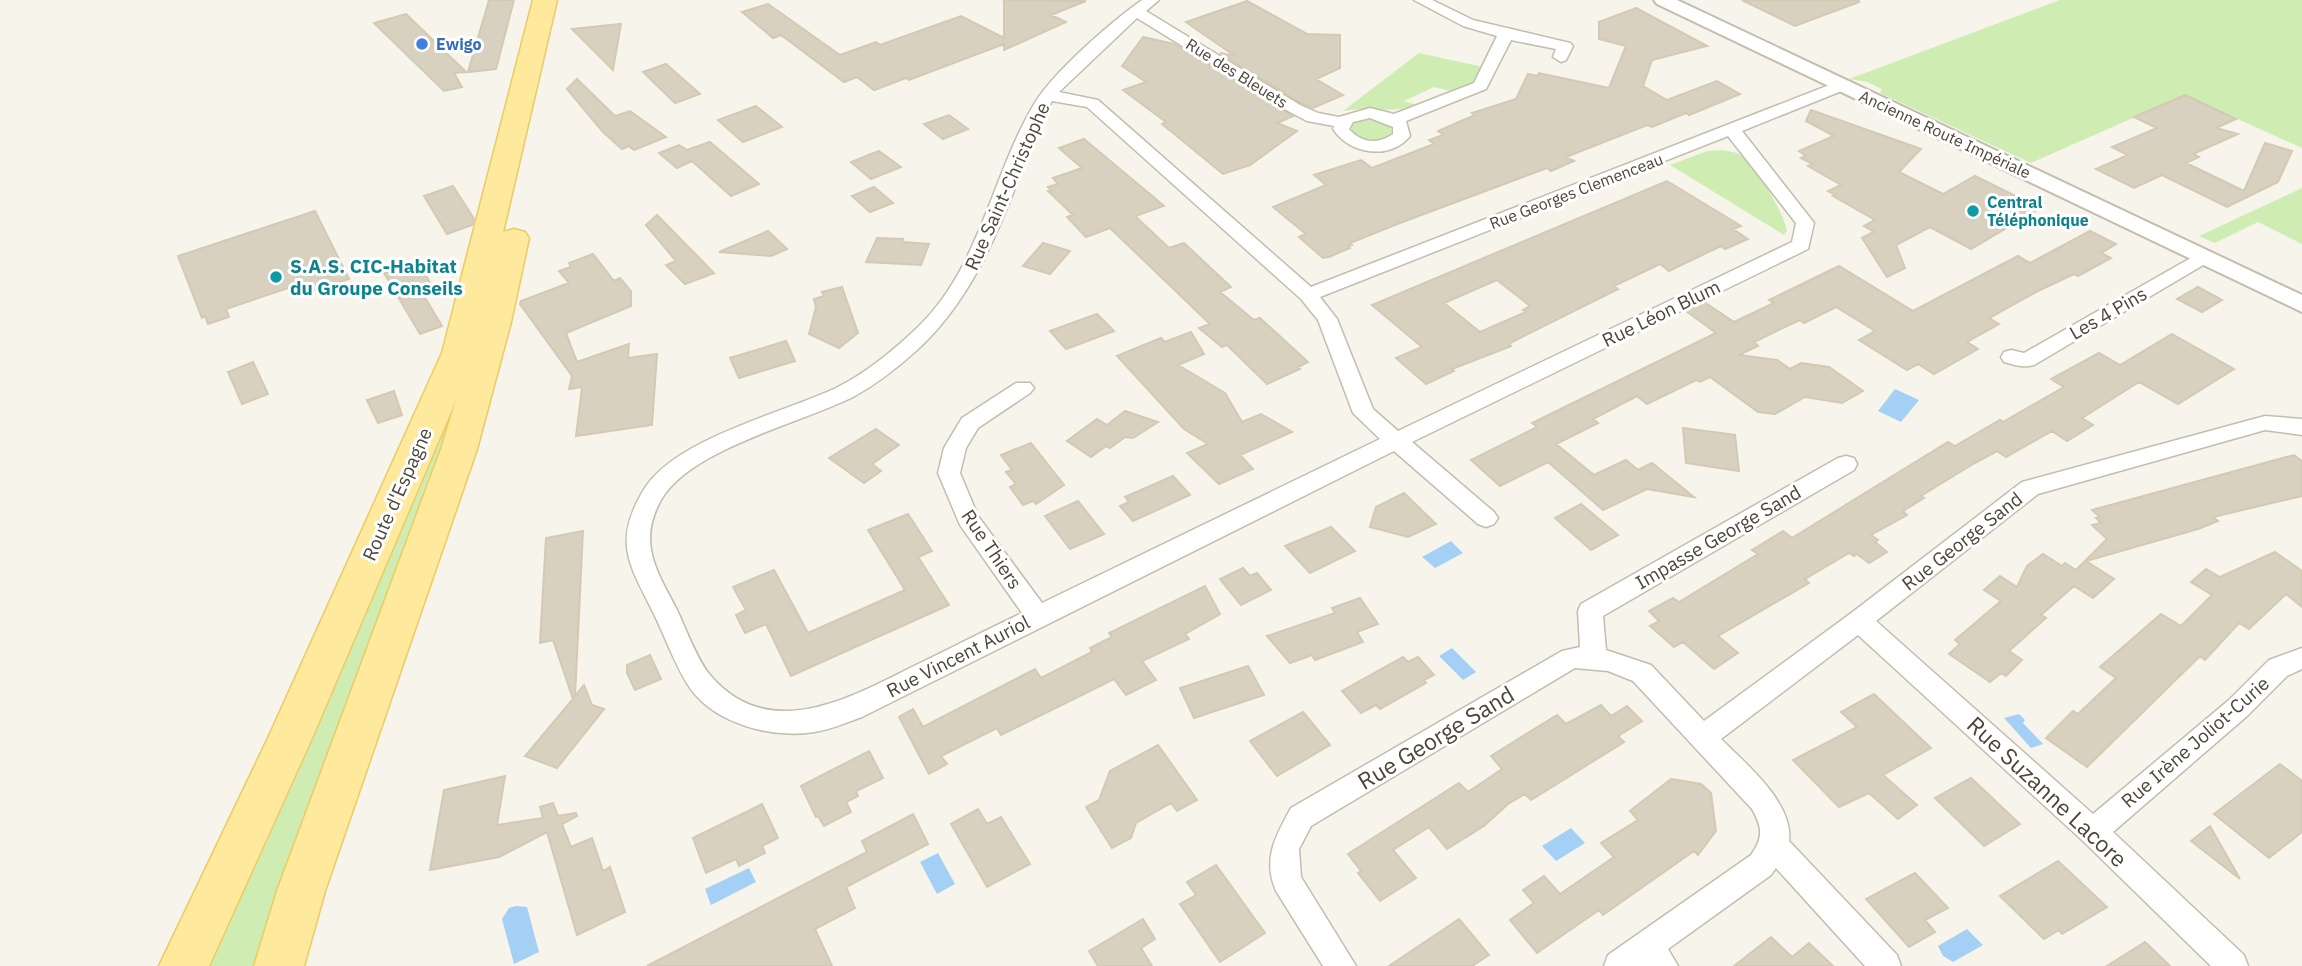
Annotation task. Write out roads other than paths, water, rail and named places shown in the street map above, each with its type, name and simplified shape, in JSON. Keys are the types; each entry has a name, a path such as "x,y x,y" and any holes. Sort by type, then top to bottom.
{"main road":[{"name":"Route d'Espagne","path":"184,966 291,736 459,353 545,0"},
{"name":"Route d'Espagne","path":"279,966 301,891 459,449 495,322 566,0"}],"street":[{"path":"1421,0 1468,23 1565,46 1561,57"},
{"path":"1439,9 1457,0"},
{"name":"Ancienne Route Impériale","path":"1663,0 2302,304"},
{"name":"Rue Saint-Christophe","path":"650,497 680,465 705,451 847,391 935,324 979,257 1033,122 1048,95 1108,33 1144,5"},
{"name":"Rue des Bleuets","path":"1144,5 1294,108 1313,117 1342,124"},
{"path":"1394,120 1480,86 1506,34"},
{"name":"Rue Georges Clemenceau","path":"1308,295 1733,131 1843,85"},
{"path":"1048,95 1091,103 1308,295 1328,319 1364,413 1486,518"},
{"path":"1361,114 1379,114 1394,120 1403,131 1397,141 1379,146 1349,140 1343,135 1342,124 1346,119 1361,114"},
{"name":"Rue Léon Blum","path":"1396,441 1801,245 1805,223 1733,131"},
{"name":"Les 4 Pins","path":"2011,357 2027,360 2203,257"},
{"name":"Rue Thiers","path":"1023,388 970,423 955,448 949,472 968,519 1038,615"},
{"name":"Rue George Sand","path":"1703,737 1859,621 2030,488 2265,423 2302,427"},
{"name":"Rue Vincent Auriol","path":"650,497 640,519 636,540 639,559 700,682 722,701 747,715 780,722 814,721 853,709 1038,615 1396,441"},
{"name":"Impasse George Sand","path":"1594,656 1590,611 1846,464"},
{"name":"Rue Suzanne Lacore","path":"1859,621 2093,832 2233,966"},
{"path":"1594,656 1642,673 1762,800 1774,822 1775,846 1761,865 1654,957 1619,966"},
{"name":"Rue George Sand","path":"1336,964 1286,881 1284,848 1301,817 1571,658 1594,656"},
{"name":"Rue Irène Joliot-Curie","path":"2093,832 2238,708 2278,668 2302,658"},
{"path":"1775,846 1885,966"}],"water":[{"path":"1895,389 1919,400 1901,422 1878,411"},
{"path":"1451,541 1463,553 1435,568 1422,557"},
{"path":"1452,648 1476,672 1463,680 1439,656"},
{"path":"2019,714 2025,720 2023,723 2043,744 2031,748 2004,718"},
{"path":"1571,828 1585,843 1556,861 1542,846"},
{"path":"938,853 955,884 937,894 920,862"},
{"path":"749,868 756,882 711,905 705,889"},
{"path":"527,907 539,952 514,964 502,919 509,908"},
{"path":"1967,929 1983,945 1953,962 1943,956 1938,946"}],"place":[{"name":"Ewigo","path":"422,44"},
{"name":"Central Téléphonique","path":"1973,211"},
{"name":"S.A.S. CIC-Habitat du Groupe Conseils","path":"276,277"}]}
